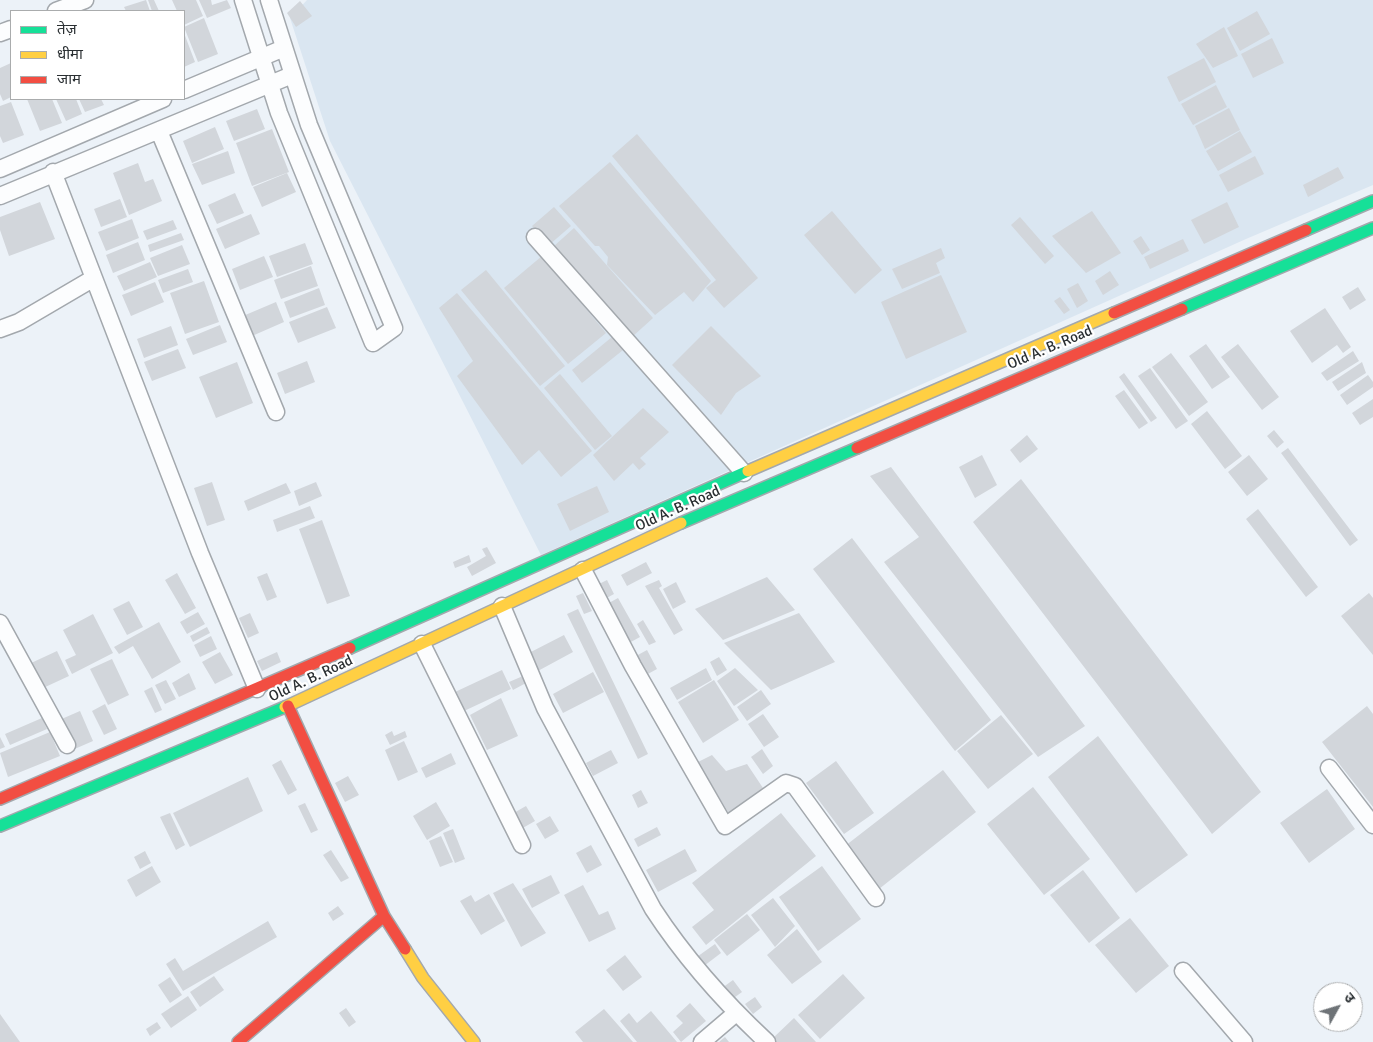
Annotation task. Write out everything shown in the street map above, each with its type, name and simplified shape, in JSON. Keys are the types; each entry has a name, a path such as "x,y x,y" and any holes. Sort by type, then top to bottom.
{"main road":[{"name":"Old A. B. Road","path":"0,799 258,689 744,473 1373,201"},
{"name":"Old A. B. Road","path":"0,826 288,706 583,570 667,529 1373,228"},
{"path":"288,706 384,916 423,978 474,1042"},
{"path":"238,1042 384,916"}],"street":[{"path":"59,10 85,0"},
{"path":"243,0 278,112 373,343 394,328 309,125 269,0"},
{"path":"185,90 260,56 284,48"},
{"path":"0,196 53,172 292,74"},
{"path":"0,169 161,100"},
{"path":"159,130 276,412"},
{"path":"53,172 200,553 258,689"},
{"path":"535,237 744,473"},
{"path":"0,329 20,322 94,278"},
{"path":"583,570 633,666 725,826 786,783 795,786 876,898"},
{"path":"502,606 545,708 653,909 672,938 736,1012 767,1042"},
{"path":"0,622 67,745"},
{"path":"422,644 522,845"},
{"path":"1328,768 1373,825"},
{"path":"1183,971 1244,1042"},
{"path":"702,1042 736,1012"}],"shaded area":[{"path":"307,0 1373,0 1373,185 1246,239 541,555 330,141 290,18"}],"building":[{"path":"146,0 150,10 126,10 124,7"},
{"path":"148,0 154,0 159,10 152,10"},
{"path":"172,0 196,0 203,16 185,25 185,10 177,10"},
{"path":"199,0 211,0 212,5 227,0 231,8 207,18"},
{"path":"300,1 312,16 296,27 287,13"},
{"path":"1257,11 1270,34 1240,51 1227,28"},
{"path":"204,18 218,54 198,62 185,27"},
{"path":"1224,27 1238,56 1213,68 1196,44"},
{"path":"185,36 195,62 185,67"},
{"path":"1272,38 1284,63 1253,78 1241,54"},
{"path":"1204,58 1216,82 1179,102 1167,77"},
{"path":"10,63 10,98 3,101 0,94 0,68"},
{"path":"1216,85 1227,107 1193,125 1181,104"},
{"path":"27,100 52,100 62,123 40,131"},
{"path":"56,100 76,100 82,114 66,121"},
{"path":"79,100 102,100 104,105 85,112"},
{"path":"11,102 24,135 3,143 0,136 0,106"},
{"path":"1229,108 1240,130 1205,149 1195,126"},
{"path":"257,109 265,129 234,141 226,121"},
{"path":"215,127 224,149 192,163 183,141"},
{"path":"272,129 289,172 252,186 236,143"},
{"path":"1240,131 1252,152 1218,171 1206,151"},
{"path":"637,134 758,278 724,308 706,288 716,280 612,156"},
{"path":"228,151 235,173 202,185 192,164"},
{"path":"1255,156 1264,174 1228,192 1219,175"},
{"path":"610,162 711,281 693,302 684,292 655,315 607,265 608,257 599,246 595,246 559,206"},
{"path":"138,163 145,182 153,179 162,201 129,215 113,173"},
{"path":"1338,167 1344,178 1308,197 1303,185"},
{"path":"287,173 296,192 262,207 253,187"},
{"path":"235,193 244,213 217,224 208,205"},
{"path":"120,199 127,217 101,227 94,209"},
{"path":"40,202 55,239 9,256 0,230 0,217"},
{"path":"1227,202 1239,227 1204,244 1191,220"},
{"path":"554,207 571,226 549,245 532,226"},
{"path":"832,211 882,270 855,294 804,235"},
{"path":"1092,211 1121,253 1086,273 1052,236"},
{"path":"251,214 260,234 225,249 216,229"},
{"path":"1020,217 1054,256 1045,264 1011,225"},
{"path":"132,219 139,238 106,251 98,232"},
{"path":"173,220 177,229 147,240 143,231"},
{"path":"574,228 653,318 632,337 553,247"},
{"path":"181,233 184,240 150,252 148,245"},
{"path":"1141,236 1150,250 1142,255 1133,241"},
{"path":"1183,239 1189,251 1150,269 1144,257"},
{"path":"138,242 145,260 113,273 106,255"},
{"path":"305,243 313,264 277,277 269,256"},
{"path":"182,245 190,264 158,276 150,258"},
{"path":"941,248 945,258 936,263 940,273 902,289 892,269"},
{"path":"264,256 273,277 240,290 232,269"},
{"path":"542,256 606,333 568,364 504,288"},
{"path":"150,262 157,277 124,291 117,276"},
{"path":"311,266 318,286 281,299 274,280"},
{"path":"188,269 193,282 163,293 158,280"},
{"path":"486,270 565,366 540,386 461,290"},
{"path":"1110,271 1119,285 1103,295 1095,281"},
{"path":"941,275 967,332 906,359 881,302"},
{"path":"204,281 219,322 185,334 170,293"},
{"path":"155,282 164,302 131,316 122,295"},
{"path":"1078,283 1088,301 1077,308 1067,289"},
{"path":"1358,287 1366,300 1350,310 1342,297"},
{"path":"319,288 325,305 290,318 284,302"},
{"path":"457,293 592,451 561,477 539,450 522,465 457,376 473,361 439,308"},
{"path":"1060,297 1070,310 1064,314 1054,301"},
{"path":"276,302 284,322 252,336 243,316"},
{"path":"327,307 336,328 298,343 289,322"},
{"path":"1325,308 1351,347 1343,353 1337,345 1312,363 1290,331"},
{"path":"220,325 227,342 193,355 186,339"},
{"path":"171,326 178,345 144,358 137,339"},
{"path":"711,326 761,376 736,393 721,415 672,365"},
{"path":"612,337 623,350 582,383 572,370"},
{"path":"1206,344 1230,377 1212,389 1189,356"},
{"path":"1238,344 1279,397 1262,410 1221,357"},
{"path":"178,349 186,368 152,381 144,362"},
{"path":"1353,351 1359,361 1327,381 1321,373"},
{"path":"1171,353 1208,402 1189,416 1152,367"},
{"path":"307,361 315,382 285,394 277,373"},
{"path":"237,362 253,403 216,418 199,377"},
{"path":"1362,362 1366,373 1338,391 1332,382"},
{"path":"1150,368 1188,421 1176,429 1138,376"},
{"path":"1124,373 1157,418 1151,422 1119,377"},
{"path":"560,374 612,436 595,450 544,388"},
{"path":"1368,375 1373,382 1373,387 1347,405 1340,395"},
{"path":"1124,390 1148,423 1139,429 1115,396"},
{"path":"1373,399 1373,417 1360,425 1352,413"},
{"path":"643,408 669,432 640,458 646,464 639,470 633,463 614,481 593,455"},
{"path":"1207,411 1242,456 1225,469 1191,424"},
{"path":"1274,430 1284,442 1277,448 1267,436"},
{"path":"1027,435 1038,449 1020,463 1010,450"},
{"path":"1288,448 1358,540 1350,546 1281,453"},
{"path":"982,455 997,485 975,498 959,467"},
{"path":"1249,455 1268,479 1247,496 1228,472"},
{"path":"891,467 1085,726 1038,757 884,562 919,537 870,476"},
{"path":"1021,479 1261,792 1212,834 973,522"},
{"path":"212,482 225,520 207,526 194,488"},
{"path":"316,482 322,496 299,506 294,491"},
{"path":"286,483 291,493 248,511 244,501"},
{"path":"597,486 609,512 570,531 557,504"},
{"path":"310,506 315,518 277,532 273,520"},
{"path":"1258,509 1318,587 1306,597 1246,519"},
{"path":"322,520 350,596 327,604 299,529"},
{"path":"852,538 991,720 955,751 813,569"},
{"path":"487,547 496,563 472,576 467,567 486,556 482,549"},
{"path":"469,555 471,562 455,568 453,562"},
{"path":"646,562 652,573 627,586 621,575"},
{"path":"177,573 196,608 185,614 165,580"},
{"path":"267,573 277,597 267,601 257,577"},
{"path":"767,577 795,610 723,640 695,609"},
{"path":"607,580 614,594 603,600 595,586"},
{"path":"659,580 662,586 659,588 683,630 674,635 645,586"},
{"path":"676,582 686,602 673,609 663,589"},
{"path":"583,593 592,611 584,614 576,596"},
{"path":"1369,593 1373,598 1373,655 1341,616"},
{"path":"618,598 640,637 629,643 607,604"},
{"path":"129,601 143,627 127,635 113,609"},
{"path":"578,609 648,754 638,759 567,614"},
{"path":"198,612 205,624 187,634 180,622"},
{"path":"250,613 259,633 248,638 239,618"},
{"path":"799,613 835,662 771,690 724,643"},
{"path":"93,614 113,653 72,674 65,660 76,655 63,630"},
{"path":"643,620 656,642 649,645 637,624"},
{"path":"159,622 181,662 152,679 133,646 119,654 114,647"},
{"path":"207,627 210,633 193,642 190,636"},
{"path":"564,635 573,652 536,672 527,654"},
{"path":"211,636 217,649 200,657 194,645"},
{"path":"647,650 657,669 646,675 636,656"},
{"path":"57,651 69,676 41,689 29,664"},
{"path":"220,652 233,675 215,684 202,662"},
{"path":"277,652 281,662 262,671 257,661"},
{"path":"719,657 727,670 717,676 710,662"},
{"path":"112,659 129,695 108,705 90,669"},
{"path":"706,668 712,680 677,700 670,688"},
{"path":"735,668 758,690 734,706 717,681"},
{"path":"502,670 511,689 464,711 455,692"},
{"path":"593,672 604,692 563,713 553,694"},
{"path":"189,673 196,689 179,697 172,683"},
{"path":"523,676 526,683 513,690 509,682"},
{"path":"166,680 176,699 165,704 155,685"},
{"path":"714,680 739,720 703,743 678,702"},
{"path":"152,687 162,710 155,713 144,691"},
{"path":"761,690 771,704 747,721 737,707"},
{"path":"501,698 518,736 487,750 470,715"},
{"path":"105,704 117,729 104,735 92,711"},
{"path":"1367,706 1373,714 1373,807 1322,742"},
{"path":"80,711 93,741 70,751 57,721"},
{"path":"763,714 779,737 764,747 748,724"},
{"path":"1001,715 1033,754 988,789 957,751"},
{"path":"42,718 47,729 10,745 5,734"},
{"path":"392,731 394,736 405,731 407,737 390,745 385,735"},
{"path":"50,732 60,756 8,777 0,753"},
{"path":"1098,736 1188,855 1136,893 1048,777"},
{"path":"0,737 5,747 0,749"},
{"path":"404,741 418,772 398,781 385,750"},
{"path":"762,749 773,766 763,774 751,757"},
{"path":"611,750 618,763 593,776 586,763"},
{"path":"451,753 456,764 426,778 421,768"},
{"path":"712,755 726,771 747,764 767,794 731,817 698,762"},
{"path":"281,760 297,790 288,795 272,765"},
{"path":"836,761 874,813 844,834 806,783"},
{"path":"943,770 976,812 879,889 845,846"},
{"path":"348,776 359,795 345,802 335,783"},
{"path":"248,777 263,811 190,847 173,813"},
{"path":"1033,787 1090,859 1044,895 987,824"},
{"path":"1327,789 1355,829 1309,863 1280,823"},
{"path":"641,790 648,803 638,808 632,795"},
{"path":"436,802 450,826 427,840 413,816"},
{"path":"305,803 318,830 311,833 298,806"},
{"path":"526,806 535,821 521,829 512,814"},
{"path":"170,813 185,845 176,850 160,817"},
{"path":"781,813 816,856 706,945 692,927 714,910 692,883"},
{"path":"550,816 559,831 545,839 536,824"},
{"path":"657,827 661,835 638,847 634,839"},
{"path":"453,829 465,859 455,863 443,833"},
{"path":"441,836 453,862 440,867 429,841"},
{"path":"591,845 602,865 587,873 576,853"},
{"path":"685,849 697,871 658,892 646,870"},
{"path":"331,850 349,878 341,882 323,855"},
{"path":"145,851 151,863 140,869 134,857"},
{"path":"152,866 161,882 136,897 127,880"},
{"path":"822,866 861,919 818,951 779,897"},
{"path":"1083,870 1120,918 1089,943 1050,895"},
{"path":"551,875 560,893 532,908 522,889"},
{"path":"513,883 546,933 521,947 493,893"},
{"path":"583,885 599,915 608,911 616,929 589,942 564,895"},
{"path":"489,894 505,921 481,935 460,901 471,895 475,902"},
{"path":"773,898 795,926 775,947 751,915"},
{"path":"338,906 344,914 333,921 328,913"},
{"path":"747,914 760,930 727,956 714,940"},
{"path":"1130,918 1169,966 1136,993 1095,945"},
{"path":"268,921 277,937 183,991 166,964 175,958 183,971"},
{"path":"797,929 822,962 792,984 767,955"},
{"path":"715,944 721,953 700,969 694,959"},
{"path":"625,955 642,977 623,991 606,970"},
{"path":"843,974 865,998 820,1039 798,1015"},
{"path":"214,976 224,990 200,1007 190,992"},
{"path":"170,977 182,995 170,1003 158,985"},
{"path":"733,980 742,992 731,1000 722,988"},
{"path":"188,996 197,1010 171,1028 161,1014"},
{"path":"755,997 762,1007 753,1014 745,1004"},
{"path":"690,1003 706,1021 681,1042 673,1032 683,1023 676,1016"},
{"path":"346,1008 356,1022 349,1027 339,1013"},
{"path":"604,1009 633,1042 583,1042 575,1032"},
{"path":"651,1011 677,1042 637,1042 620,1021 629,1013 637,1023"},
{"path":"0,1014 20,1042 0,1042"},
{"path":"794,1018 816,1042 776,1042 773,1038"},
{"path":"157,1022 161,1028 150,1036 146,1029"},
{"path":"725,1037 729,1042 719,1042"}],"traffic: fast":[{"path":"1306,230 1373,201"},
{"path":"1182,309 1373,228"},
{"path":"681,523 857,448"},
{"path":"350,648 748,471"},
{"path":"0,826 285,707"}],"traffic: slow":[{"path":"748,471 1114,313"},
{"path":"285,707 681,523"},
{"path":"405,949 423,978 474,1042"}],"traffic: jam":[{"path":"1114,313 1306,230"},
{"path":"857,448 1182,309"},
{"path":"0,799 350,648"},
{"path":"288,706 384,916 405,949"},
{"path":"238,1042 384,916"}]}
